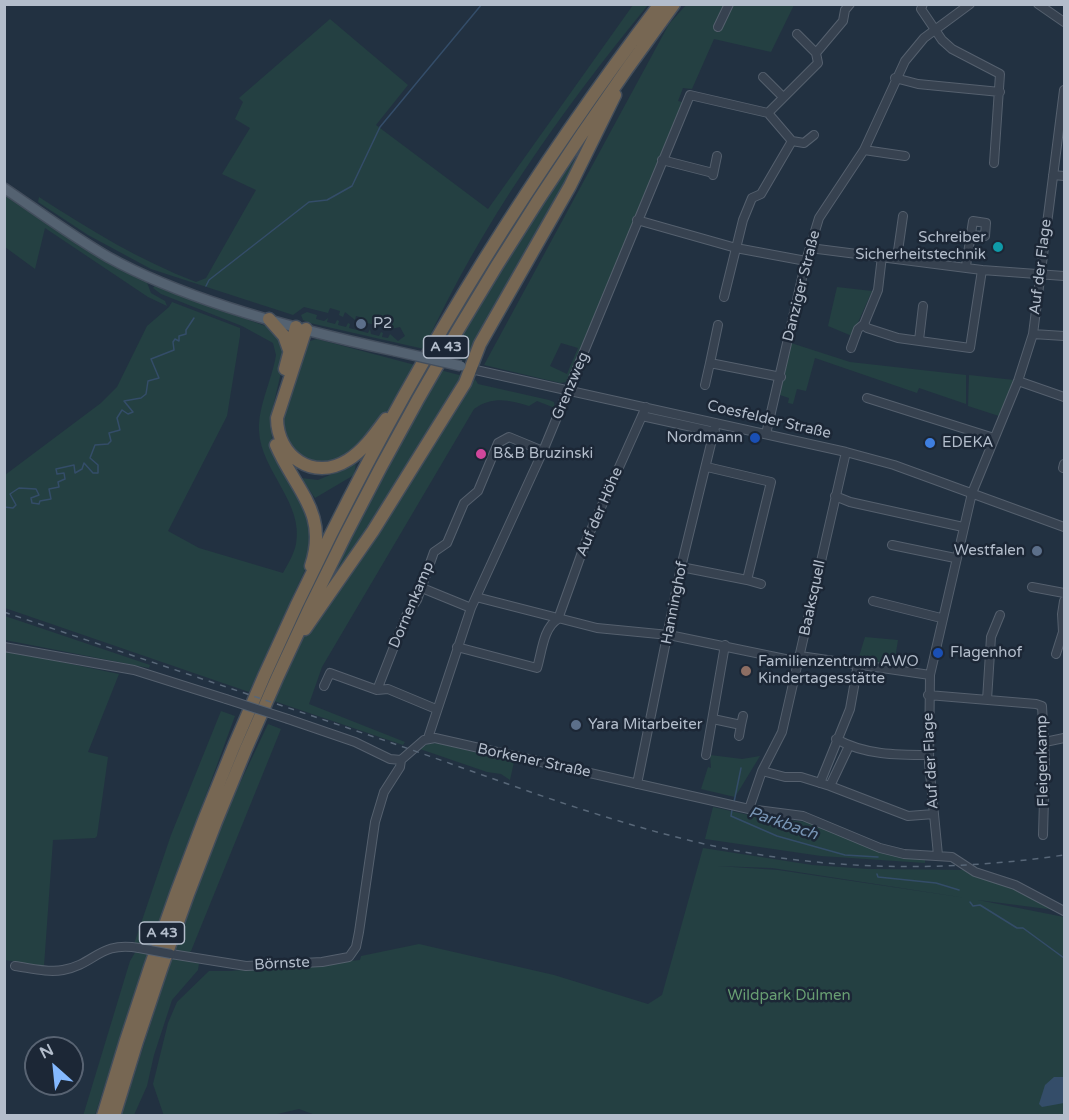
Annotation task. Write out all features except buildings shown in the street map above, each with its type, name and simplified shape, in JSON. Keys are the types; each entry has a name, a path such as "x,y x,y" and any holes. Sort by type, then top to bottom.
{"highway":[{"name":"A 43","path":"103,1116 146,979 194,846 256,690 297,606 417,374 496,242 660,4"},
{"name":"A 43","path":"114,1116 180,913 278,673 378,467 461,320 561,161 674,4"},
{"path":"278,673 373,531 480,344 648,40"},
{"path":"269,319 284,336 289,351"},
{"path":"301,328 282,400 277,431 285,450 306,466 327,468 356,455 385,421 417,374"},
{"path":"297,606 317,539 315,517 306,497 284,461 273,431 274,415 289,351 301,328"}],"main road":[{"path":"4,188 108,257 168,284 301,328 466,367"}],"street":[{"path":"718,27 729,4"},
{"name":"Danziger Straße","path":"766,434 806,261 819,218 864,150 896,78 914,48 935,29 970,4"},
{"path":"1038,4 1065,22"},
{"path":"816,53 843,21 845,6"},
{"path":"921,6 935,29 952,49 1000,74 994,163"},
{"path":"797,34 816,53 818,63 768,113 792,141 804,143 814,135"},
{"path":"763,77 783,97"},
{"path":"896,78 918,84 1000,92"},
{"name":"Auf der Flage","path":"938,855 929,755 930,675 941,618 972,493 1018,381 1033,334 1065,90"},
{"name":"Grenzweg","path":"429,738 436,709 471,608 569,391 690,95 768,113"},
{"path":"724,297 752,198 761,194 792,141"},
{"path":"864,150 905,156"},
{"path":"662,160 713,174 717,156"},
{"path":"1053,175 1065,176"},
{"path":"897,258 903,216"},
{"path":"637,220 736,248 806,261"},
{"path":"966,266 971,234"},
{"path":"810,248 966,266 982,270 1065,276"},
{"path":"851,348 878,290 882,256"},
{"path":"864,324 873,331 970,348 982,270"},
{"path":"919,340 923,306"},
{"path":"705,385 718,325"},
{"path":"1033,334 1065,336"},
{"path":"710,363 781,377"},
{"name":"Coesfelder Straße","path":"466,367 846,452 972,493 1065,527"},
{"path":"1018,381 1065,397"},
{"path":"867,398 994,438"},
{"name":"Auf der Höhe","path":"457,647 537,668 548,630 558,619 586,541 646,407"},
{"name":"Coesfelder Straße","path":"642,416 715,432"},
{"name":"Hanninghof","path":"637,784 681,567 716,423"},
{"name":"Dornenkamp","path":"377,690 406,616 422,588 435,552 447,543 464,502 478,491 498,443 509,437 543,451"},
{"name":"Baaksquell","path":"748,809 762,771 782,732 846,452"},
{"path":"707,467 771,482 747,580"},
{"path":"835,496 850,502 963,527"},
{"path":"892,545 955,558"},
{"path":"681,567 761,584"},
{"path":"1032,586 1065,593"},
{"path":"422,588 471,608"},
{"path":"476,597 597,628 669,635 790,660 800,656 930,675"},
{"path":"1056,654 1063,632 1062,614 1065,600"},
{"path":"873,601 941,618"},
{"path":"987,700 991,637 1000,615"},
{"path":"706,755 718,697 717,679 725,645"},
{"path":"4,647 134,670 339,736 390,759 401,760 408,756 417,745 429,738"},
{"path":"820,783 850,709 858,664"},
{"path":"324,686 330,673 377,690 388,689 436,709"},
{"name":"Fleigenkamp","path":"928,695 1041,705 1045,742 1043,835"},
{"path":"739,736 743,716"},
{"path":"713,719 741,725"},
{"name":"Borkener Straße","path":"429,738 748,809 810,818 880,848 904,854 952,857 975,872 1015,885 1065,911"},
{"path":"1045,742 1065,738"},
{"path":"836,739 849,746 885,755 929,755"},
{"path":"830,786 849,746"},
{"name":"Börnste","path":"15,966 63,970 81,964 108,948 124,946 246,966 338,960 349,957 358,940 375,822 384,792 400,767 401,760"},
{"path":"762,771 830,786 908,816 934,813"}],"green space":[{"path":"633,5 648,5 554,127 497,213 446,303 424,349 310,323 303,320 301,315 307,312 317,315 316,319 324,321 328,318 327,322 335,324 337,320 338,325 346,327 348,323 350,324 349,328 357,330 359,326 360,331 368,333 370,329 371,334 379,336 381,332 382,337 388,338 390,334 398,341 405,336 400,327 391,329 383,327 384,323 377,321 375,325 363,322 364,318 356,316 355,320 345,312 343,317 339,315 340,311 330,308 328,313 304,307 293,315 151,269 88,235 38,202 39,197 115,244 155,264 196,282 206,278 256,190 222,174 250,128 235,119 243,102 239,98 330,19 408,85 376,125 488,209"},
{"path":"686,5 794,5 771,52 714,39 692,89 683,88 678,101 686,103 567,382 560,383 484,365 669,24","holes":["561,343 578,348 567,374 550,366"]},
{"path":"582,149 532,247 467,360 448,356 522,233"},
{"path":"5,192 146,280 151,293 165,301 167,306 148,297 45,228 35,269 5,247"},
{"path":"156,284 182,296 271,328 277,332 285,355 271,416 272,441 312,519 309,561 249,692 5,608 5,475 101,403 117,387 147,326 172,302 240,328 240,336 227,416 168,531 199,548 283,573 291,559 296,544 297,529 294,515 261,446 259,431 263,403 276,355 273,343 242,326 161,294 153,288"},
{"path":"837,287 872,291 852,336 828,326"},
{"path":"317,339 415,365 366,441 331,465 296,457 279,430 306,342"},
{"path":"791,343 850,362 966,375 966,404 919,388 917,393 815,358 806,391 797,389 793,404 788,403 789,398 780,395"},
{"path":"440,370 463,376 430,432 317,607 349,539"},
{"path":"969,375 1014,380 999,416 968,406"},
{"path":"475,379 478,384 549,400 554,402 555,408 537,401 529,406 501,400 488,402 474,409 322,667 309,704 405,742 403,745 274,701 307,630"},
{"path":"356,464 354,475 315,498 301,478 318,480"},
{"path":"5,616 150,665 149,668 5,640"},
{"path":"865,637 898,640 894,665 858,660"},
{"path":"4,650 119,674 88,752 108,757 97,836 95,838 53,840 44,966 5,960"},
{"path":"221,711 235,716 150,947 134,944 171,835"},
{"path":"268,724 281,729 191,951 187,954 173,951 230,804"},
{"path":"438,743 514,762 510,780 501,774 487,772 420,749 428,744"},
{"path":"710,755 742,759 760,756 735,797 701,789 708,767 711,768"},
{"path":"713,807 767,819 811,822 902,858 925,859 925,863 821,856 705,839"},
{"name":"Wildpark Dülmen","path":"703,848 812,865 868,869 966,870 1017,889 1055,910 978,900 1064,917 1064,1115 318,1116 299,1109 273,1115 164,1116 153,1084 168,1023 177,1002 209,971 360,960 361,956 419,944 554,975 648,1004 662,995","holes":["717,866 772,868 966,898 778,870"]},
{"path":"136,951 148,953 95,1115 83,1116 130,961"},
{"path":"172,957 199,963 198,970 172,1000 154,1055 147,1086 134,1115 121,1116"}],"water":[{"path":"1054,1077 1064,1077 1064,1103 1042,1107 1039,1104 1045,1085"}],"waterway":[{"path":"206,286 209,280 309,202 327,200 352,186 380,127 482,4"},
{"path":"4,507 13,508 16,505 10,494 19,488 36,489 39,495 31,498 32,503 39,504 40,501 51,499 49,489 59,487 58,482 65,479 64,473 57,474 56,469 74,465 75,473 82,469 84,463 93,473 98,473 98,465 90,458 95,445 108,444 111,441 109,433 120,430 117,418 122,410 128,414 133,412 124,401 141,398 146,394 148,381 159,378 151,359 174,350 173,342 175,339 179,341 179,336 186,334 194,318"},
{"name":"Parkbach","path":"734,802 741,768"},
{"name":"Parkbach","path":"732,810 731,816 777,836 845,855 878,857"},
{"path":"877,874 878,877 936,883 959,890"},
{"name":"Parkbach","path":"970,902 973,906 980,905 1017,928 1023,928 1064,958"}],"railway":[{"path":"4,612 594,813 718,847 804,861 891,866 978,864 1064,855"}],"place":[{"name":"Schreiber Sicherheitstechnik","path":"998,247"},
{"name":"P2","path":"361,324"},
{"name":"Nordmann","path":"755,438"},
{"name":"EDEKA","path":"930,443"},
{"name":"B&B Bruzinski","path":"481,454"},
{"name":"Westfalen","path":"1037,551"},
{"name":"Flagenhof","path":"938,653"},
{"name":"Familienzentrum AWO Kindertagesstätte","path":"746,671"},
{"name":"Yara Mitarbeiter","path":"576,725"}]}
